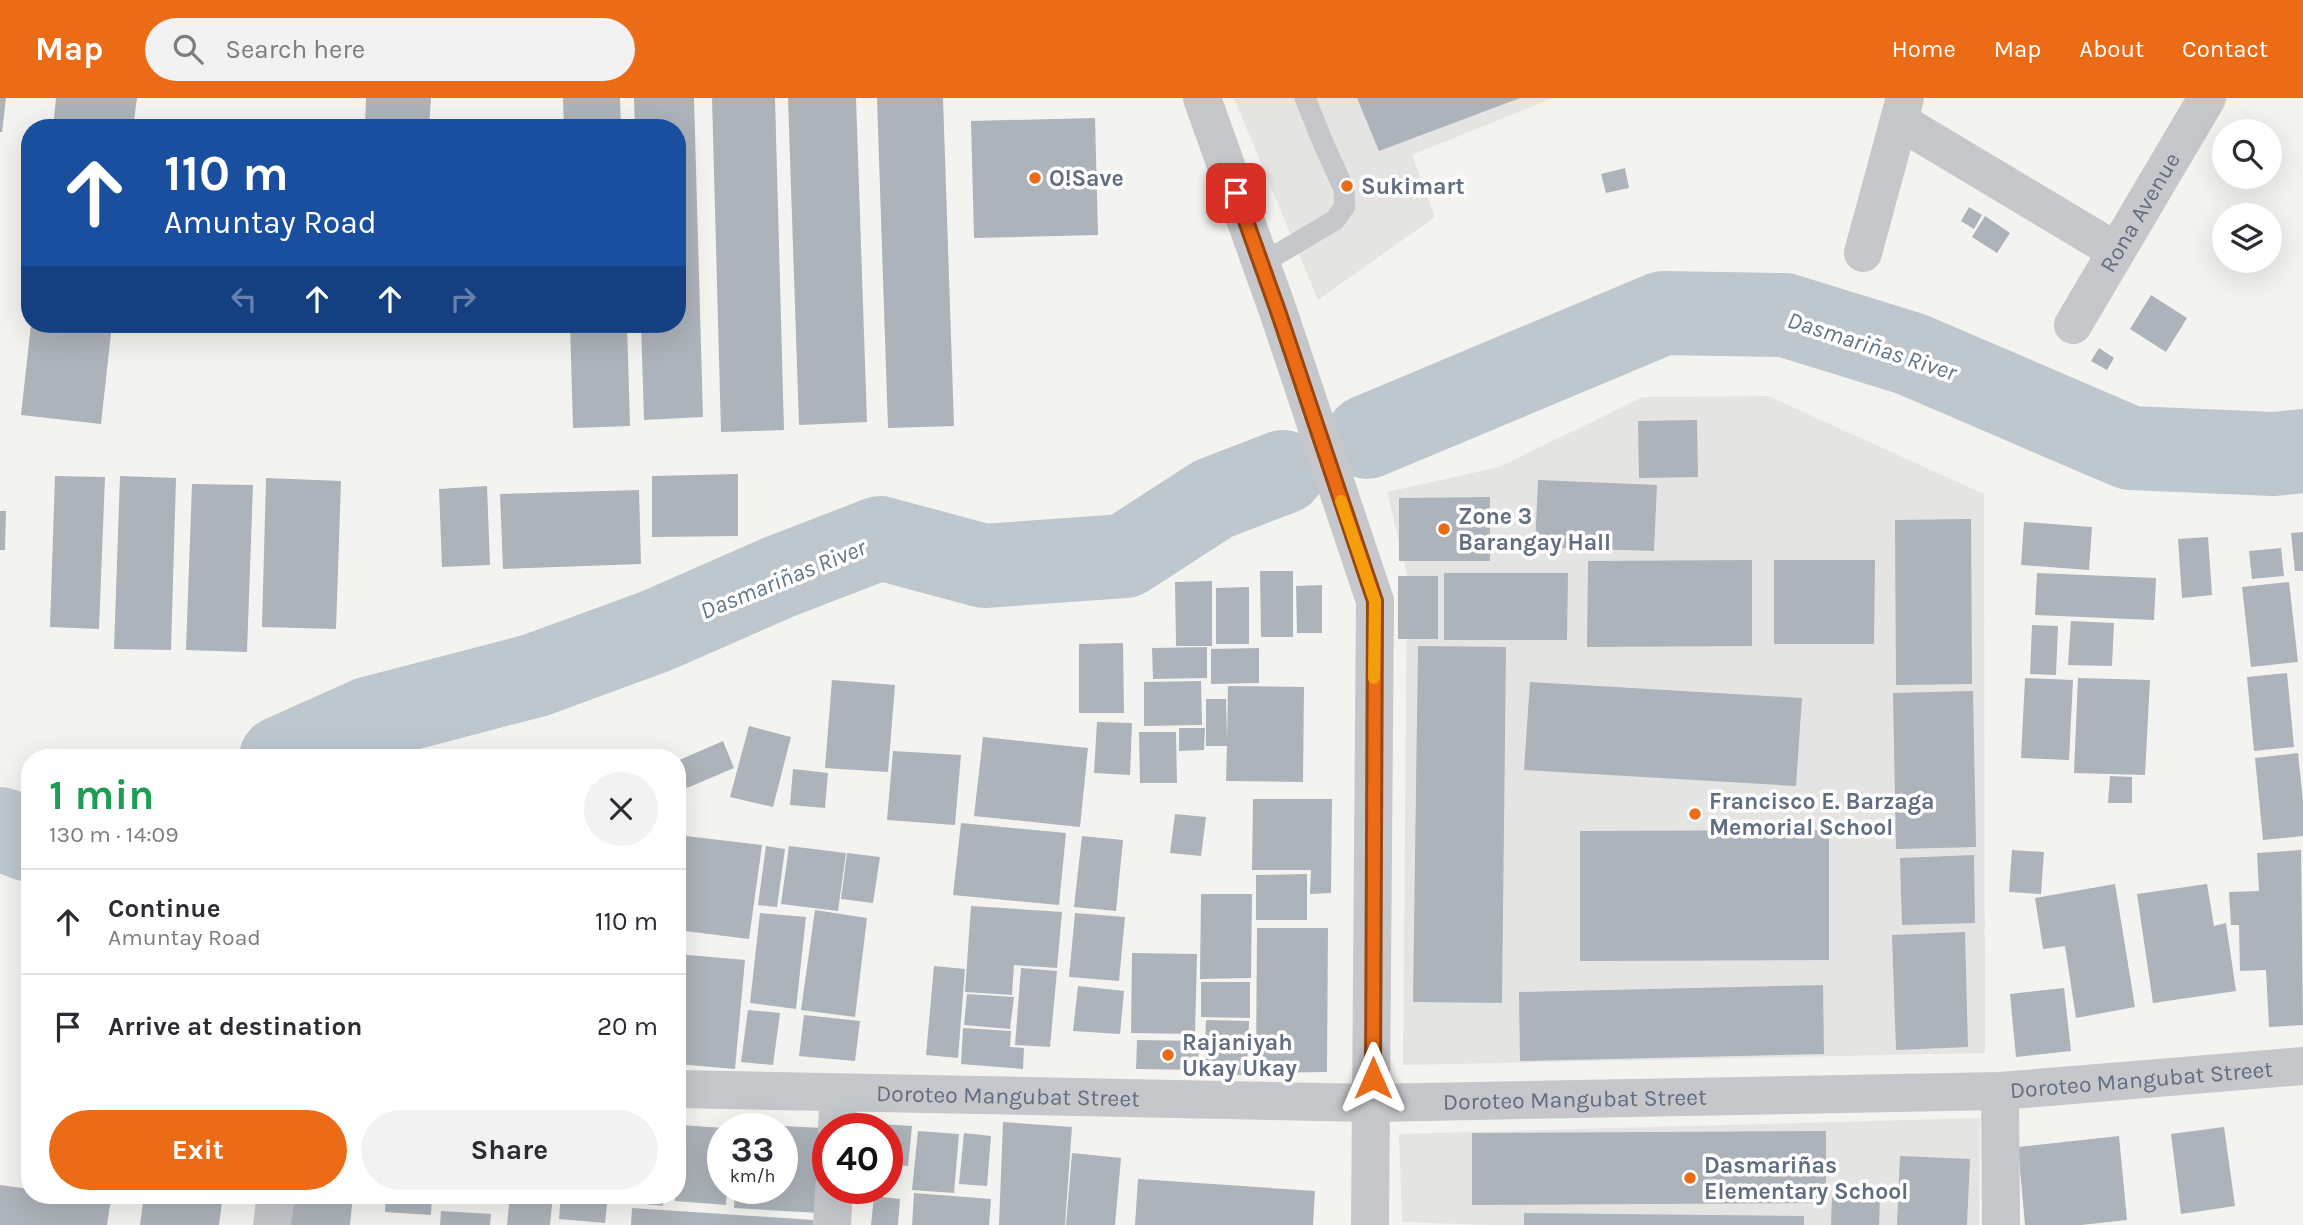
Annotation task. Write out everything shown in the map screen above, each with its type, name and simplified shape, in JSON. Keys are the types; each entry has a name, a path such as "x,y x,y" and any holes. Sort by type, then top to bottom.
{"street":[{"path":"1202,98 1278,311 1375,601 1370,1225"},
{"name":"Rona Avenue","path":"2073,325 2207,98"},
{"path":"1863,253 1902,109 2116,251"},
{"name":"Doroteo Mangubat Street","path":"686,1090 838,1111 1372,1103 2000,1091 2303,1066"},
{"path":"2000,1091 2001,1225"},
{"path":"272,1225 275,1204"},
{"path":"832,1225 833,1204"}],"lane":[{"path":"1261,264 1335,220 1345,206 1344,189 1305,98"}],"shaded area":[{"name":"Sukimart","path":"1234,98 1553,98 1412,155 1435,217 1318,300"},
{"name":"Francisco E. Barzaga Memorial School","path":"1768,396 1984,494 1985,1053 1403,1065 1407,575 1387,492 1499,467 1643,397"},
{"name":"Dasmariñas Elementary School","path":"1980,1118 1979,1225 1489,1225 1402,1222 1399,1134"}],"building":[{"path":"0,98 6,98 2,132 0,132"},
{"path":"56,98 137,98 134,119 54,119"},
{"path":"366,98 431,98 430,119 365,119"},
{"path":"563,98 620,98 621,119 564,119"},
{"path":"634,98 694,98 703,417 644,420 641,333 686,333 686,119 635,119"},
{"path":"712,98 775,98 784,430 721,432"},
{"path":"788,98 856,98 867,422 799,425"},
{"path":"877,98 943,98 954,426 888,428"},
{"path":"1357,98 1520,98 1379,151"},
{"name":"O!Save","path":"1095,118 1098,235 974,238 971,121"},
{"path":"1625,168 1629,188 1606,193 1601,174"},
{"path":"1969,207 1982,215 1974,229 1961,221"},
{"path":"1985,216 2010,233 1997,253 1972,237"},
{"path":"2151,295 2187,318 2166,352 2130,329"},
{"path":"30,333 111,333 101,424 21,415"},
{"path":"570,333 627,333 630,426 573,428"},
{"path":"2099,348 2114,358 2107,370 2091,361"},
{"path":"1697,420 1698,477 1639,478 1638,421"},
{"path":"738,474 738,536 652,537 652,476"},
{"path":"55,476 105,477 99,629 50,627"},
{"path":"120,476 176,478 171,650 114,649"},
{"path":"266,478 341,481 336,629 262,627"},
{"path":"1538,480 1657,485 1654,551 1535,547"},
{"path":"192,484 253,485 247,652 186,650"},
{"path":"487,486 490,565 442,567 439,489"},
{"path":"639,490 641,564 503,569 500,494"},
{"name":"Zone 3 Barangay Hall","path":"1490,497 1490,561 1399,561 1399,498"},
{"path":"0,511 6,511 5,550 0,550"},
{"path":"1971,519 1972,684 1896,685 1895,520"},
{"path":"2024,522 2092,527 2089,570 2021,565"},
{"path":"2303,532 2303,571 2295,571 2291,533"},
{"path":"2208,537 2212,595 2182,598 2178,539"},
{"path":"2281,548 2284,576 2252,579 2249,551"},
{"path":"1752,560 1752,646 1587,647 1588,561"},
{"path":"1774,560 1875,560 1874,644 1774,644"},
{"path":"1260,571 1293,571 1293,637 1261,637"},
{"path":"1444,573 1568,573 1567,640 1444,640"},
{"path":"2037,573 2156,578 2154,620 2035,615"},
{"path":"1398,576 1438,576 1438,639 1398,639"},
{"path":"1212,581 1212,646 1176,646 1175,582"},
{"path":"2289,582 2298,662 2251,667 2242,587"},
{"path":"1322,585 1322,633 1297,633 1296,586"},
{"path":"1249,587 1249,644 1216,644 1216,588"},
{"path":"2071,621 2114,623 2112,666 2068,665"},
{"path":"2032,625 2058,626 2056,675 2030,674"},
{"path":"1123,643 1124,713 1079,713 1079,644"},
{"path":"1418,646 1506,647 1502,1003 1413,1002"},
{"path":"1207,647 1207,678 1153,679 1152,648"},
{"path":"1259,648 1259,683 1211,684 1211,649"},
{"path":"2287,673 2294,747 2254,751 2247,677"},
{"path":"2025,678 2073,680 2069,760 2021,758"},
{"path":"2078,678 2150,680 2145,775 2074,773"},
{"path":"832,680 895,685 888,772 825,768"},
{"path":"1201,681 1202,725 1144,726 1144,682"},
{"path":"1530,682 1802,698 1796,786 1524,770"},
{"path":"1228,686 1304,687 1303,782 1226,781 1227,746 1206,746 1206,699 1226,699 1227,740"},
{"path":"1973,691 1976,847 1896,849 1893,693"},
{"path":"1097,722 1132,723 1130,775 1094,773"},
{"path":"749,726 791,737 773,807 730,797"},
{"path":"1179,728 1205,728 1204,750 1179,751"},
{"path":"1139,732 1176,732 1177,783 1140,783"},
{"path":"983,737 1088,748 1080,827 974,816"},
{"path":"723,741 734,768 687,788 686,757"},
{"path":"893,751 961,755 955,825 887,820"},
{"path":"2298,753 2303,801 2303,836 2263,840 2255,758"},
{"path":"793,769 828,773 825,808 790,805"},
{"path":"2110,776 2132,777 2132,803 2108,803"},
{"path":"1253,799 1332,799 1331,893 1310,894 1311,870 1252,870"},
{"path":"1175,814 1206,817 1201,856 1170,853"},
{"path":"961,823 1066,833 1059,905 953,895"},
{"path":"1829,830 1829,960 1580,961 1580,831"},
{"path":"686,836 762,845 749,939 686,931"},
{"path":"1082,836 1123,840 1116,911 1074,907"},
{"path":"766,846 785,849 777,907 758,905"},
{"path":"789,846 846,853 838,911 781,904"},
{"path":"2012,850 2044,852 2041,894 2009,892"},
{"path":"2301,850 2303,1025 2269,1027 2266,970 2240,971 2239,925 2231,925 2229,892 2259,891 2257,853"},
{"path":"847,853 880,857 873,903 841,899"},
{"path":"1974,855 1975,923 1902,925 1900,858"},
{"path":"1307,874 1307,920 1256,920 1256,875"},
{"path":"2115,884 2135,1007 2076,1018 2065,946 2043,949 2035,898"},
{"path":"2207,884 2214,926 2226,923 2236,991 2153,1003 2137,894"},
{"path":"1201,894 1252,894 1251,978 1200,979"},
{"path":"971,906 1062,912 1057,968 1014,965 1012,995 965,992"},
{"path":"815,910 867,918 855,1017 801,1010"},
{"path":"760,913 806,917 796,1009 750,1003"},
{"path":"1075,913 1125,917 1119,981 1069,977"},
{"path":"1257,928 1328,928 1327,1072 1256,1073"},
{"path":"1965,932 1968,1047 1896,1050 1892,935"},
{"path":"1132,953 1197,954 1195,1034 1131,1033"},
{"path":"686,955 745,960 735,1069 686,1065"},
{"path":"934,966 965,969 958,1058 926,1055"},
{"path":"1021,968 1057,971 1050,1047 1015,1045"},
{"path":"1201,982 1250,982 1250,1018 1201,1017"},
{"path":"1823,985 1824,1054 1520,1061 1519,992"},
{"path":"1078,986 1124,991 1120,1034 1073,1031"},
{"path":"2064,988 2071,1051 2016,1057 2010,994"},
{"path":"967,994 1014,997 1010,1029 964,1025"},
{"path":"748,1010 780,1013 773,1065 741,1062"},
{"path":"804,1015 860,1021 855,1061 799,1056"},
{"path":"1206,1020 1249,1021 1247,1075 1204,1074"},
{"path":"963,1028 1011,1031 1010,1047 1024,1048 1023,1069 961,1064"},
{"name":"Rajaniyah Ukay Ukay","path":"1137,1040 1199,1041 1198,1070 1136,1069"},
{"path":"1003,1122 1072,1127 1065,1225 999,1225"},
{"path":"686,1125 707,1127 707,1204 686,1202"},
{"path":"903,1125 912,1126 908,1166 903,1166"},
{"path":"798,1127 812,1127 812,1204 820,1204 819,1213 734,1208 734,1204 798,1204"},
{"path":"2224,1127 2235,1206 2181,1214 2171,1134"},
{"path":"918,1131 959,1134 954,1193 912,1190"},
{"path":"1826,1131 1826,1203 1472,1205 1472,1133"},
{"path":"964,1133 991,1136 987,1186 959,1184"},
{"path":"2119,1136 2127,1220 2081,1225 2025,1225 2018,1147"},
{"path":"1072,1153 1121,1158 1115,1225 1066,1225"},
{"path":"1900,1156 1970,1159 1967,1225 1897,1225"},
{"path":"1138,1179 1315,1191 1313,1225 1135,1225"},
{"path":"0,1185 21,1188 21,1204 110,1204 107,1225 0,1225"},
{"path":"914,1193 991,1199 989,1225 912,1225"},
{"path":"1832,1196 1880,1198 1879,1225 1831,1225"},
{"path":"143,1204 222,1204 219,1225 140,1225"},
{"path":"288,1204 352,1204 350,1225 287,1225"},
{"path":"385,1204 432,1204 431,1215 385,1212"},
{"path":"509,1204 552,1204 550,1225 507,1225"},
{"path":"560,1204 607,1204 605,1223 559,1219"},
{"path":"873,1204 900,1204 898,1225 871,1225"},
{"path":"632,1208 813,1220 813,1225 631,1225"},
{"path":"441,1211 491,1214 490,1225 440,1225"},
{"path":"1524,1213 1804,1216 1804,1225 1524,1225"}],"waterway":[{"name":"Dasmariñas River","path":"1367,437 1663,313 1785,315 1911,354 2130,448 2274,454 2303,451"},
{"name":"Dasmariñas River","path":"301,749 368,719 536,675 656,631 779,577 880,538 984,566 1125,556 1213,499 1283,472"},
{"name":"Dasmariñas River","path":"0,829 21,837"}],"slow traffic":[{"path":"1341,501 1375,601 1374,678"}],"place":[{"name":"O!Save","path":"1035,178"},
{"name":"Sukimart","path":"1347,186"},
{"name":"Zone 3 Barangay Hall","path":"1444,529"},
{"name":"Francisco E. Barzaga Memorial School","path":"1695,814"},
{"name":"Rajaniyah Ukay Ukay","path":"1168,1055"},
{"name":"Dasmariñas Elementary School","path":"1690,1178"}],"route":[{"path":"1236,193 1375,601 1373,1078"}]}
